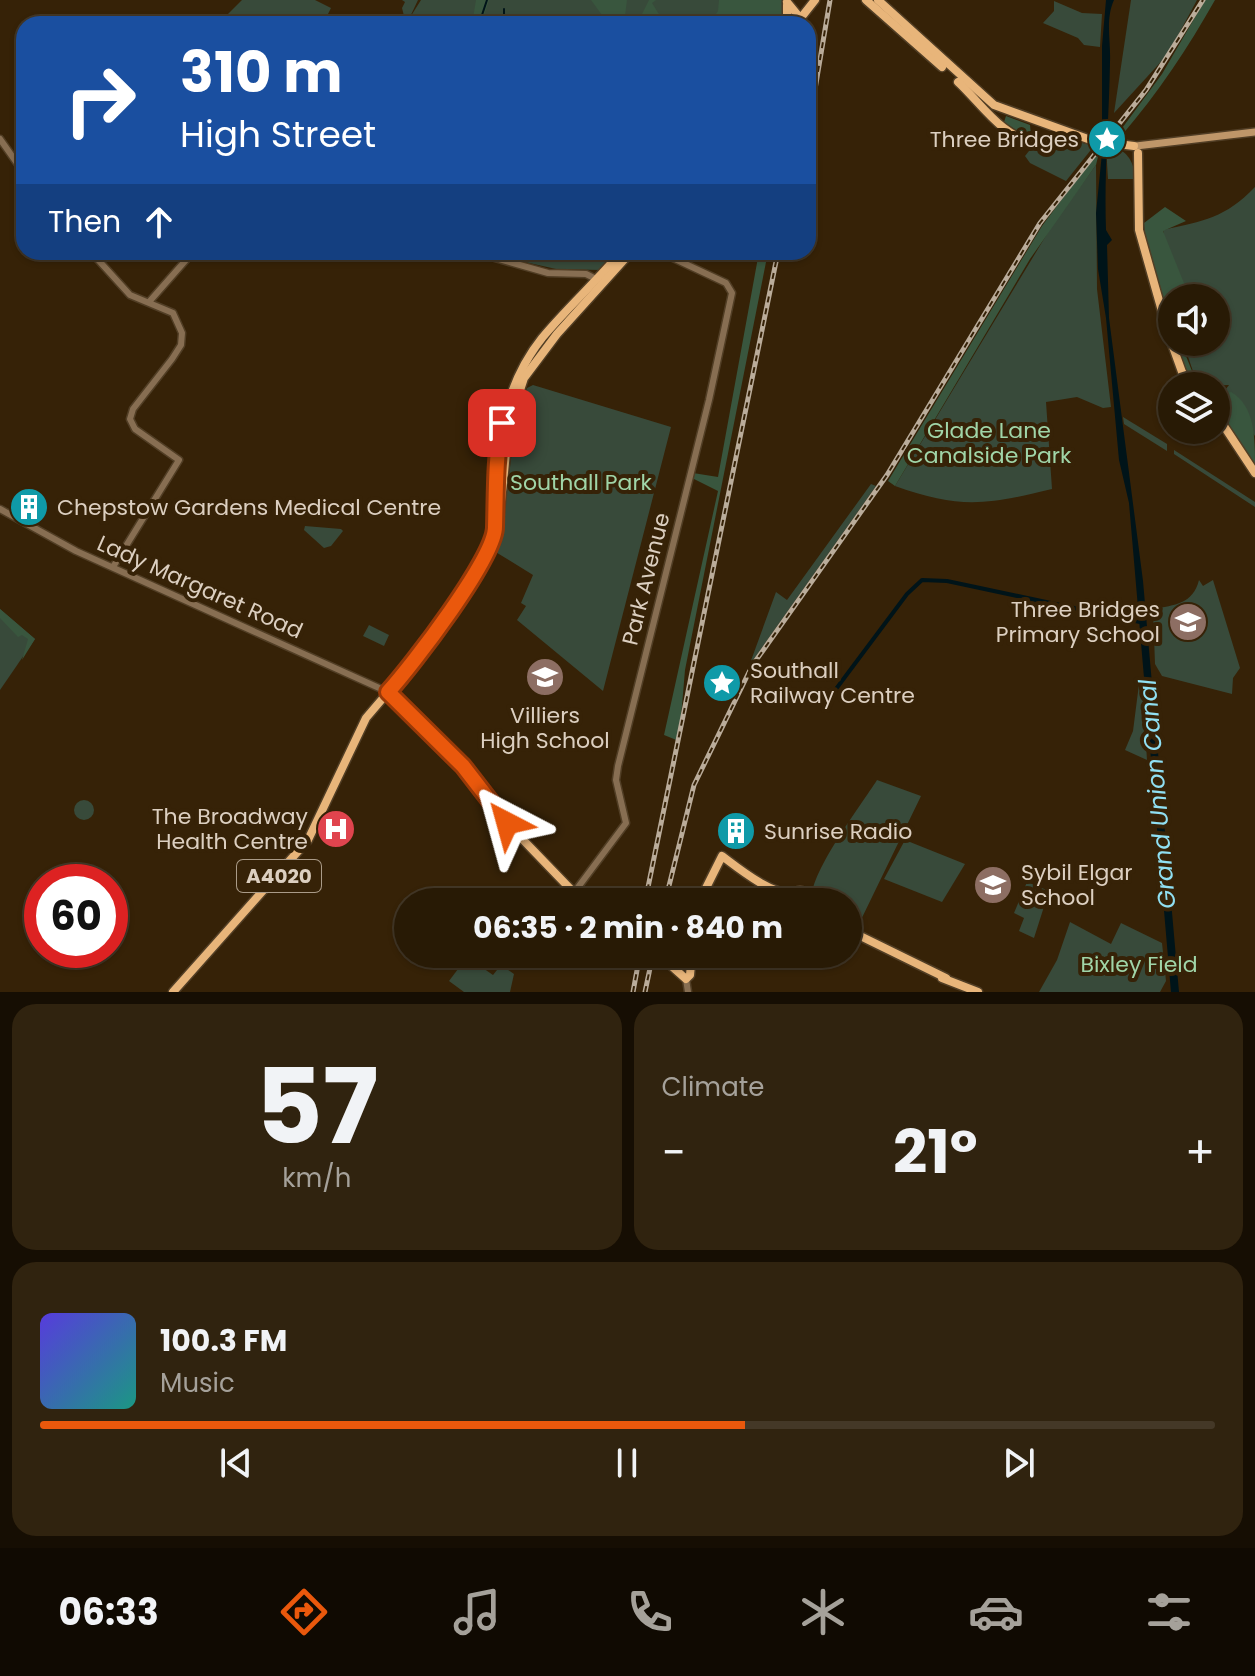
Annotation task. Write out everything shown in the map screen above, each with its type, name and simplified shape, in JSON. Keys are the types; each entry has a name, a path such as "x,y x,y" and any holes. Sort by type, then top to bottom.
{"main road":[{"path":"801,16 817,0"},
{"path":"866,0 902,28 1001,125 1030,141 1074,136"},
{"path":"878,0 975,90 1006,111 1074,136 1136,152 1149,145 1255,132"},
{"path":"1001,125 1000,116 1006,111"},
{"path":"1030,141 1036,132 1032,121"},
{"path":"1136,152 1139,230 1182,372"},
{"name":"A4020","path":"601,282 616,260"},
{"name":"A4020","path":"173,992 203,954 273,883 308,840 361,726 419,656 477,571 499,521 501,450 515,401 527,373 538,351 623,260"},
{"path":"1230,435 1255,473"},
{"path":"388,692 440,740 498,814 567,888"},
{"path":"704,888 709,876 723,862 773,888"},
{"path":"862,937 978,992"},
{"path":"676,968 686,974 688,968"}],"street":[{"path":"0,139 16,162"},
{"path":"98,260 129,294 175,315 183,337 177,353 130,418 135,429 179,460 113,567"},
{"path":"149,302 186,260"},
{"path":"502,260 548,273 586,274 601,282"},
{"name":"Park Avenue","path":"577,888 626,823 616,780 618,766 709,400 732,293 726,283 677,260"},
{"name":"Lady Margaret Road","path":"0,509 113,567 388,692"},
{"path":"686,974 688,992"}],"green space":[{"path":"242,0 315,0 331,8 327,16 226,16"},
{"path":"402,0 418,0 410,16 404,16 402,8 405,2"},
{"path":"421,0 783,0 783,16 411,16"},
{"path":"476,0 489,0 484,16 473,16"},
{"path":"591,0 627,0 625,16 602,15"},
{"path":"649,0 656,0 652,3 660,16 641,16"},
{"path":"719,0 781,0 782,16 715,16"},
{"path":"1131,0 1197,0 1168,54 1114,113"},
{"path":"1205,0 1215,0 1183,53 1135,119 1122,135 1117,135 1162,74"},
{"path":"1054,1 1082,13 1102,14 1100,47 1084,45 1078,38 1043,23 1054,11"},
{"path":"1006,116 1030,125 1031,135 1025,136 1004,122"},
{"path":"1075,141 1094,146 1066,181 1030,163 1025,156 1033,146"},
{"path":"1106,146 1119,149 1128,156 1135,179 1108,179"},
{"path":"1100,148 1096,165 1030,259 895,486 888,481 1042,226"},
{"name":"Glade Lane Canalside Park","path":"1096,165 1097,289 1111,407 1103,408 1077,397 1046,402 1052,489 1009,499 973,502 937,498 895,486 1053,224"},
{"path":"1255,187 1255,436 1230,404 1230,372 1193,372 1188,356 1230,356 1230,284 1173,284 1163,230 1213,217"},
{"path":"1165,207 1186,221 1163,231 1184,284 1158,284 1158,287 1145,241 1144,223"},
{"path":"516,260 609,260 601,270 556,269"},
{"path":"758,260 766,260 685,670 679,741 664,735 718,491 692,478 693,473 718,477"},
{"path":"1179,356 1186,356 1192,372 1184,372"},
{"name":"Southall Park","path":"533,385 671,427 603,691 517,620 526,606 521,603 533,575 494,551 504,511 520,408 527,388"},
{"path":"1230,392 1239,398 1249,414 1254,434 1255,467 1230,431"},
{"path":"1123,417 1158,438 1158,444 1167,444 1167,451 1124,424"},
{"path":"1174,450 1255,502 1255,507 1174,454"},
{"path":"871,484 876,486 749,666 776,592 787,600"},
{"path":"305,526 343,531 331,546 324,548 304,530"},
{"name":"Three Bridges Primary School","path":"1199,580 1203,586 1213,580 1240,668 1233,678 1232,694 1162,676 1155,664 1153,609 1188,599"},
{"path":"0,609 35,639 0,690"},
{"path":"0,609 35,639 22,660 28,639 22,635 18,637 0,618"},
{"path":"369,625 389,635 384,646 363,636"},
{"path":"1139,684 1142,684 1147,760 1125,750 1133,731"},
{"path":"877,780 921,796 862,918 862,888 813,888 826,859"},
{"path":"80,800 88,800 94,810 88,820 80,820 74,814 74,806"},
{"path":"905,840 965,864 942,902 884,879"},
{"path":"1027,882 1049,891 1034,938 1019,931 1024,918 1014,913"},
{"name":"Bixley Field","path":"1070,922 1111,944 1121,923 1162,943 1166,981 1160,992 1039,992 1057,960"},
{"path":"459,968 483,968 493,975 499,968 505,968 514,974 510,992 464,992 449,981"}],"water":[{"name":"Grand Union Canal","path":"1106,0 1114,0 1109,23 1106,188 1106,230 1112,240 1107,245 1109,318 1143,581 1179,992 1171,992 1129,503 1119,460 1106,318 1098,269 1096,213 1102,153 1102,46"}],"waterway":[{"path":"482,16 487,0"},
{"path":"504,9 504,16"},
{"path":"833,693 907,594 922,580 947,581 1140,622"}],"railway":[{"path":"816,83 830,0"},
{"path":"668,888 694,785 752,666 887,475 1040,223 1146,90 1203,0"},
{"path":"648,888 776,260"},
{"path":"633,992 637,968"},
{"path":"645,992 650,968"}],"place":[{"name":"Three Bridges","path":"1107,139"},
{"name":"Chepstow Gardens Medical Centre","path":"29,507"},
{"name":"Three Bridges Primary School","path":"1188,622"},
{"name":"Villiers High School","path":"545,677"},
{"name":"Southall Railway Centre","path":"722,683"},
{"name":"The Broadway Health Centre","path":"336,829"},
{"name":"Sunrise Radio","path":"736,831"},
{"name":"Sybil Elgar School","path":"993,885"}],"route":[{"path":"502,423 496,463 496,524 489,549 423,651 388,692 463,766 507,823"}]}
